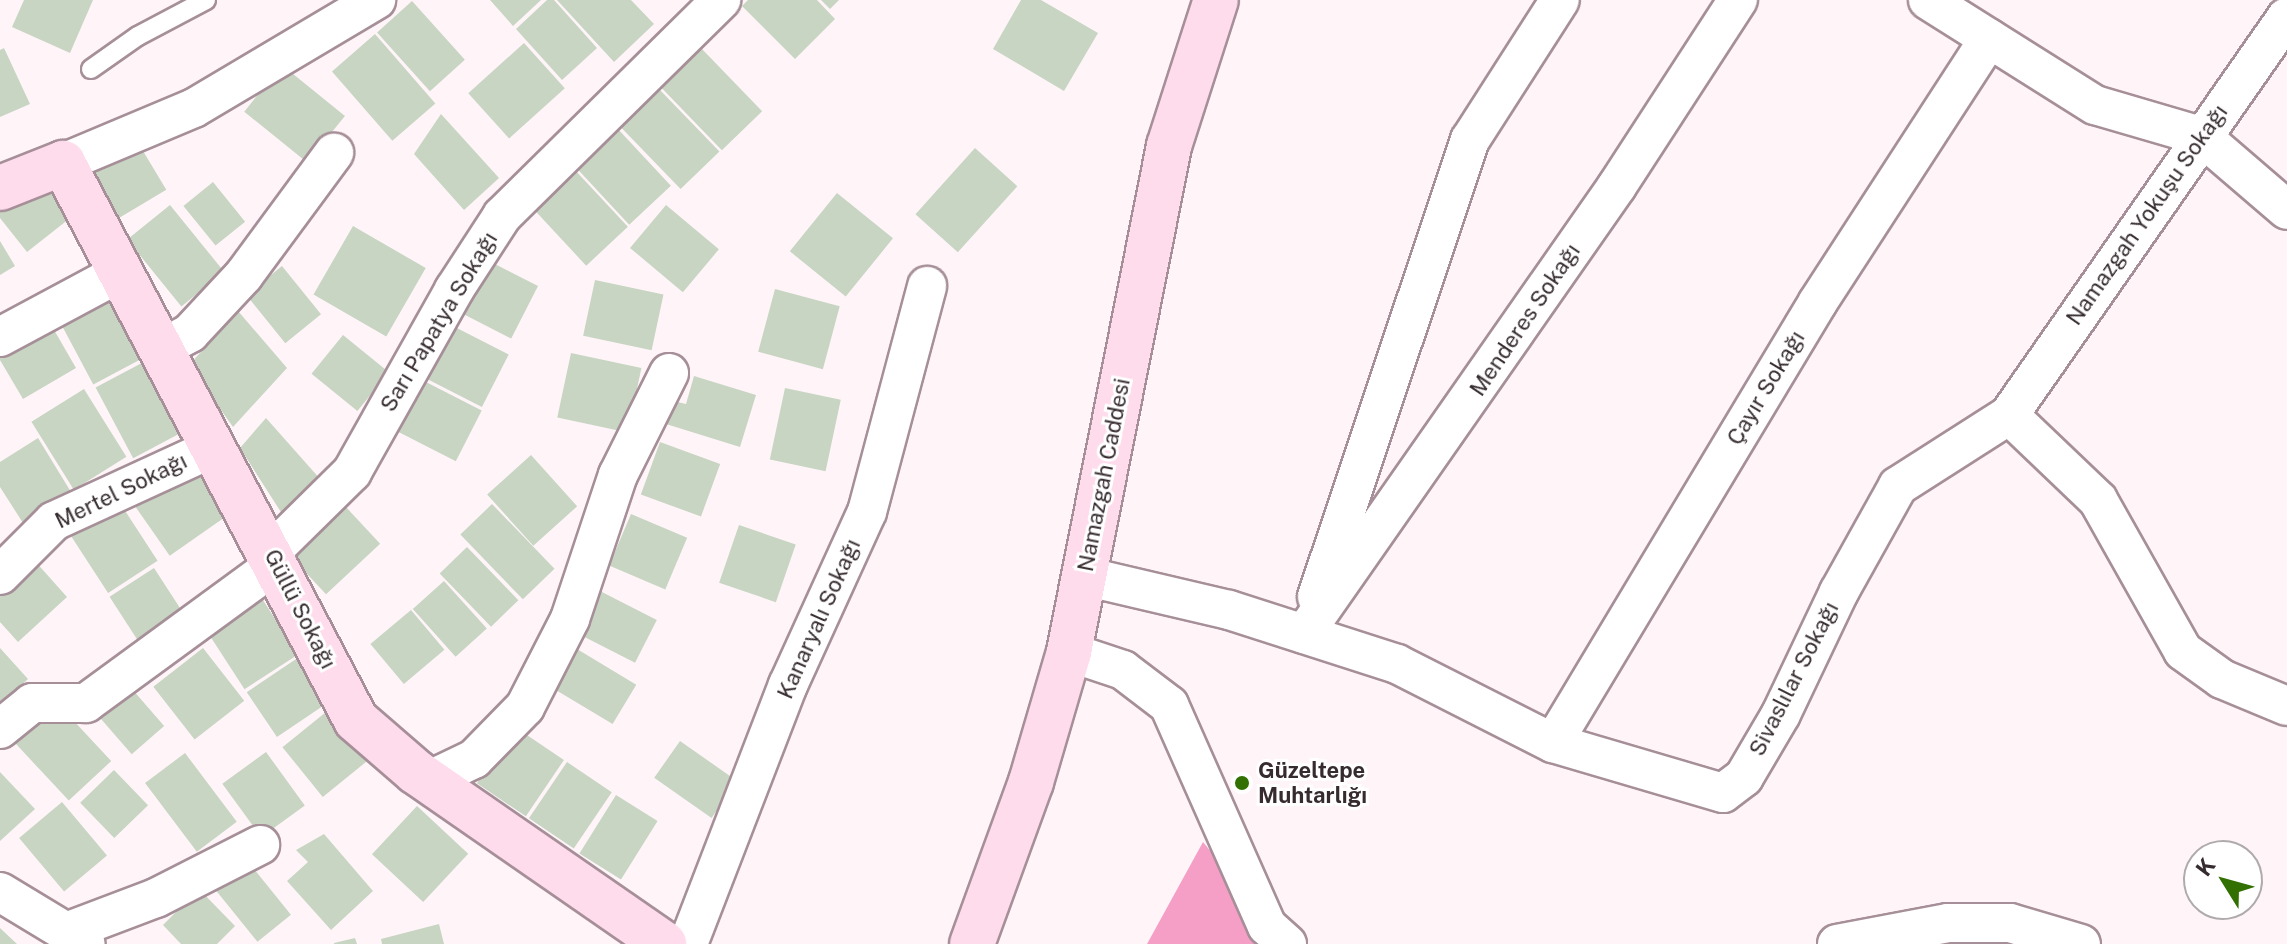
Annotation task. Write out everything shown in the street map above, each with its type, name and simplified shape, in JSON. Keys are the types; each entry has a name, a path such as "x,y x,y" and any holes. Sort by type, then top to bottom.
{"street":[{"path":"0,188 194,108 376,0"},
{"name":"Sarı Papatya Sokağı","path":"0,729 32,703 86,703 274,558 352,472 454,290 502,216 721,0"},
{"name":"Namazgah Caddesi","path":"972,944 1031,782 1069,652 1169,146 1216,0"},
{"path":"1304,634 1470,140 1560,0"},
{"name":"Menderes Sokağı","path":"1304,634 1426,465 1738,0"},
{"path":"1928,0 2095,105 2201,136 2287,210"},
{"name":"Namazgah Yokuşu Sokağı","path":"2009,415 2287,17"},
{"name":"Çayır Sokağı","path":"1553,743 1818,302 1989,39"},
{"path":"162,348 190,333 244,275 334,153"},
{"name":"Güllü Sokağı","path":"63,163 274,558 356,720 428,781 664,944"},
{"path":"0,337 121,272"},
{"name":"Kanaryalı Sokağı","path":"688,944 788,685 867,512 927,286"},
{"path":"428,781 474,759 525,707 570,619 618,475 669,373"},
{"path":"2009,415 2098,500 2183,651 2222,679 2287,706"},
{"name":"Sivaslılar Sokağı","path":"1084,576 1229,610 1397,664 1553,743 1723,793 1744,777 1781,714 1839,592 1898,486 2009,415"},
{"name":"Mertel Sokağı","path":"0,575 54,521 213,448"},
{"path":"1069,652 1123,670 1169,705 1267,926 1287,944"},
{"path":"0,892 76,938 260,845"},
{"path":"1837,944 1948,923 2010,923 2081,944"}],"lane":[{"path":"91,69 138,36 206,0"}],"shaded area":[{"path":"1203,842 1287,944 1147,944"}],"building":[{"path":"24,0 93,0 70,53 12,27"},
{"path":"490,0 541,0 513,26"},
{"path":"547,0 554,0 597,48 562,80 516,29"},
{"path":"557,0 631,0 654,24 614,62"},
{"path":"748,0 817,0 835,19 795,59 742,6"},
{"path":"821,0 839,0 830,9"},
{"path":"1021,0 1041,0 1098,33 1064,91 993,49"},
{"path":"412,1 465,60 430,91 377,32"},
{"path":"375,34 435,103 392,141 332,71"},
{"path":"524,43 565,88 509,139 468,93"},
{"path":"4,48 30,104 0,117 0,50"},
{"path":"701,48 762,111 722,150 661,87"},
{"path":"282,65 345,116 307,163 244,112"},
{"path":"659,89 719,152 681,189 620,127"},
{"path":"441,114 499,178 464,210 414,154"},
{"path":"617,128 671,186 629,225 575,167"},
{"path":"140,146 166,190 115,221 89,177"},
{"path":"975,148 1017,186 958,252 915,214"},
{"path":"574,169 628,227 586,266 532,208"},
{"path":"41,173 74,215 27,252 0,218 0,205"},
{"path":"213,182 245,222 216,246 183,206"},
{"path":"837,193 893,238 846,297 790,251"},
{"path":"170,205 224,272 181,306 127,240"},
{"path":"666,205 719,249 683,292 630,248"},
{"path":"353,226 426,268 386,336 314,294"},
{"path":"0,241 15,266 0,275"},
{"path":"489,261 538,286 511,339 462,314"},
{"path":"282,266 321,314 285,343 246,295"},
{"path":"595,280 663,295 652,350 583,336"},
{"path":"115,287 151,354 93,385 58,318"},
{"path":"775,289 840,306 823,369 758,352"},
{"path":"238,311 287,368 233,427 189,365"},
{"path":"46,316 76,368 23,399 0,360 0,342"},
{"path":"449,324 509,354 482,407 422,377"},
{"path":"343,335 389,372 357,411 312,374"},
{"path":"571,353 641,368 628,433 557,418"},
{"path":"153,357 191,428 133,458 96,388"},
{"path":"694,376 756,395 740,447 666,424 673,401 686,404"},
{"path":"422,380 482,410 456,461 396,431"},
{"path":"785,388 841,400 826,471 770,459"},
{"path":"84,389 126,457 74,490 31,422"},
{"path":"266,418 321,480 286,520 240,448"},
{"path":"38,438 71,492 23,523 0,487 0,462"},
{"path":"660,442 720,464 701,517 641,495"},
{"path":"531,455 577,506 533,546 487,494"},
{"path":"192,462 229,514 170,556 133,503"},
{"path":"120,503 158,561 108,593 71,535"},
{"path":"492,504 555,569 523,599 460,535"},
{"path":"344,505 380,544 326,594 290,555"},
{"path":"631,514 687,538 665,589 609,566"},
{"path":"739,525 796,545 776,602 719,583"},
{"path":"467,547 518,600 491,627 440,573"},
{"path":"34,560 67,597 18,642 0,622 0,590"},
{"path":"154,568 187,618 142,647 110,597"},
{"path":"444,581 487,629 456,657 413,609"},
{"path":"598,590 657,620 635,663 576,633"},
{"path":"259,594 298,654 245,689 205,629"},
{"path":"411,610 444,650 404,684 370,644"},
{"path":"572,646 636,685 613,724 548,685"},
{"path":"0,648 28,679 0,705"},
{"path":"203,648 244,701 195,740 153,687"},
{"path":"299,657 329,702 277,737 247,692"},
{"path":"132,689 164,726 132,754 100,717"},
{"path":"58,704 111,761 69,801 16,744"},
{"path":"326,712 366,762 323,797 282,747"},
{"path":"515,727 564,760 526,816 477,783"},
{"path":"680,741 737,781 712,818 654,778"},
{"path":"266,752 305,805 261,837 222,784"},
{"path":"185,753 237,822 197,852 145,783"},
{"path":"567,762 612,792 574,849 529,818"},
{"path":"114,770 148,805 114,838 80,803"},
{"path":"0,772 35,809 0,841"},
{"path":"616,795 658,821 621,879 579,854"},
{"path":"62,802 107,856 64,892 19,838"},
{"path":"417,806 468,854 423,902 372,854"},
{"path":"324,834 373,891 331,930 287,881 308,862 296,850"},
{"path":"245,858 291,915 258,942 212,885"},
{"path":"199,889 235,926 217,944 181,944 163,925"},
{"path":"439,924 444,944 382,944 381,939"},
{"path":"0,928 17,944 0,944"},
{"path":"355,938 357,944 334,944 334,943"}],"place":[{"name":"Güzeltepe Muhtarlığı","path":"1242,783"}]}
